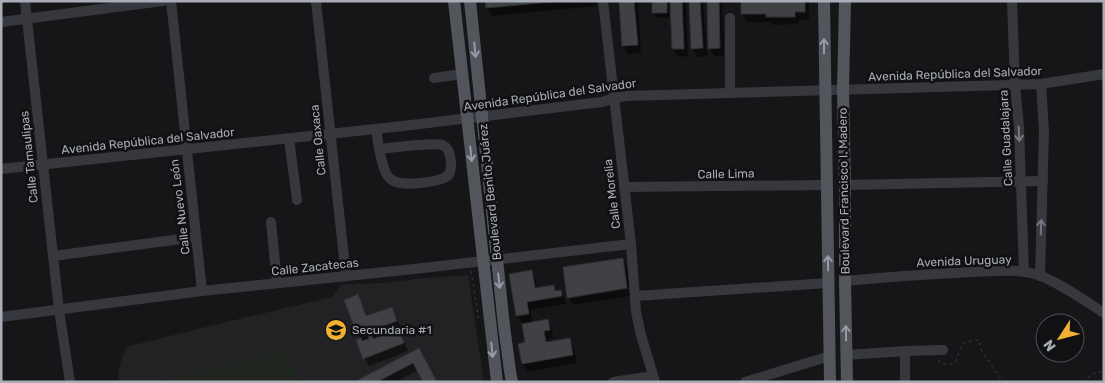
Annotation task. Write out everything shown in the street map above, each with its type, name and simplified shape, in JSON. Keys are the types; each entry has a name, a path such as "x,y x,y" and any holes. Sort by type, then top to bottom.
{"main road":[{"name":"Boulevard Benito Juárez","path":"454,1 497,382"},
{"name":"Boulevard Benito Juárez","path":"470,1 508,362 512,382"},
{"name":"Boulevard Francisco I. Madero","path":"824,1 830,382"},
{"name":"Boulevard Francisco I. Madero","path":"845,1 843,90 847,382"}],"street":[{"name":"Calle Tamaulipas","path":"25,1 59,310 70,382"},
{"path":"1,22 163,1"},
{"name":"Calle Nuevo León","path":"171,1 202,291"},
{"name":"Calle Oaxaca","path":"316,1 346,276"},
{"name":"Calle Morelia","path":"603,1 631,244 636,312 654,379"},
{"name":"Calle Guadalajara","path":"1012,1 1024,272"},
{"path":"730,18 730,93"},
{"path":"434,78 462,74"},
{"name":"Avenida República del Salvador","path":"1,169 467,119 602,102 614,98 640,95 1041,84 1104,74"},
{"path":"1040,276 1044,131 1041,84"},
{"path":"376,129 379,149 383,166 389,178 396,183 406,184 439,180 448,176 450,172 450,156 448,150 441,145 428,144 379,149"},
{"path":"289,139 297,200"},
{"path":"845,185 1043,181"},
{"name":"Calle Lima","path":"624,187 828,185"},
{"path":"271,222 277,283"},
{"path":"53,256 196,237"},
{"name":"Calle Zacatecas","path":"1,316 202,291 631,244"},
{"name":"Avenida Uruguay","path":"845,281 935,274 1000,271 1024,272 1040,276 1059,285 1104,313"},
{"path":"635,296 828,283"},
{"path":"847,355 939,350"},
{"path":"905,351 905,382"},
{"path":"745,382 830,356"},
{"path":"613,382 654,379"}],"path":[{"path":"939,350 937,360 944,364 953,364 956,362 966,342 979,340 980,348 1000,376 1000,382"},
{"path":"1083,382 1100,371 1104,372"}],"shaded area":[{"name":"Secundaria #1","path":"468,275 484,382 119,382 118,370 126,347 332,297 342,284 384,283"},
{"path":"289,349 297,382 161,381"}],"building":[{"path":"485,1 562,1 486,8"},
{"path":"619,1 634,1 638,45 622,46"},
{"path":"652,1 667,1 667,13 652,13"},
{"path":"670,1 682,1 684,49 672,49"},
{"path":"689,1 700,1 703,48 691,49"},
{"path":"707,1 719,1 720,48 708,49"},
{"path":"741,1 805,1 805,12 795,12 795,17 766,17 766,14 741,14"},
{"path":"623,258 627,288 567,298 563,267"},
{"path":"532,270 535,288 554,285 555,291 561,290 562,296 527,302 529,314 516,316 509,274"},
{"path":"358,294 366,316 392,307 397,321 370,331 373,339 399,329 404,343 363,359 356,340 361,338 362,341 369,339 366,331 357,334 344,300"},
{"path":"548,319 550,330 544,331 546,342 570,338 573,355 522,364 518,344 525,342 522,324"},
{"path":"419,348 437,382 423,382 413,363 377,382 354,382"}],"place":[{"name":"Secundaria #1","path":"336,330"}]}
